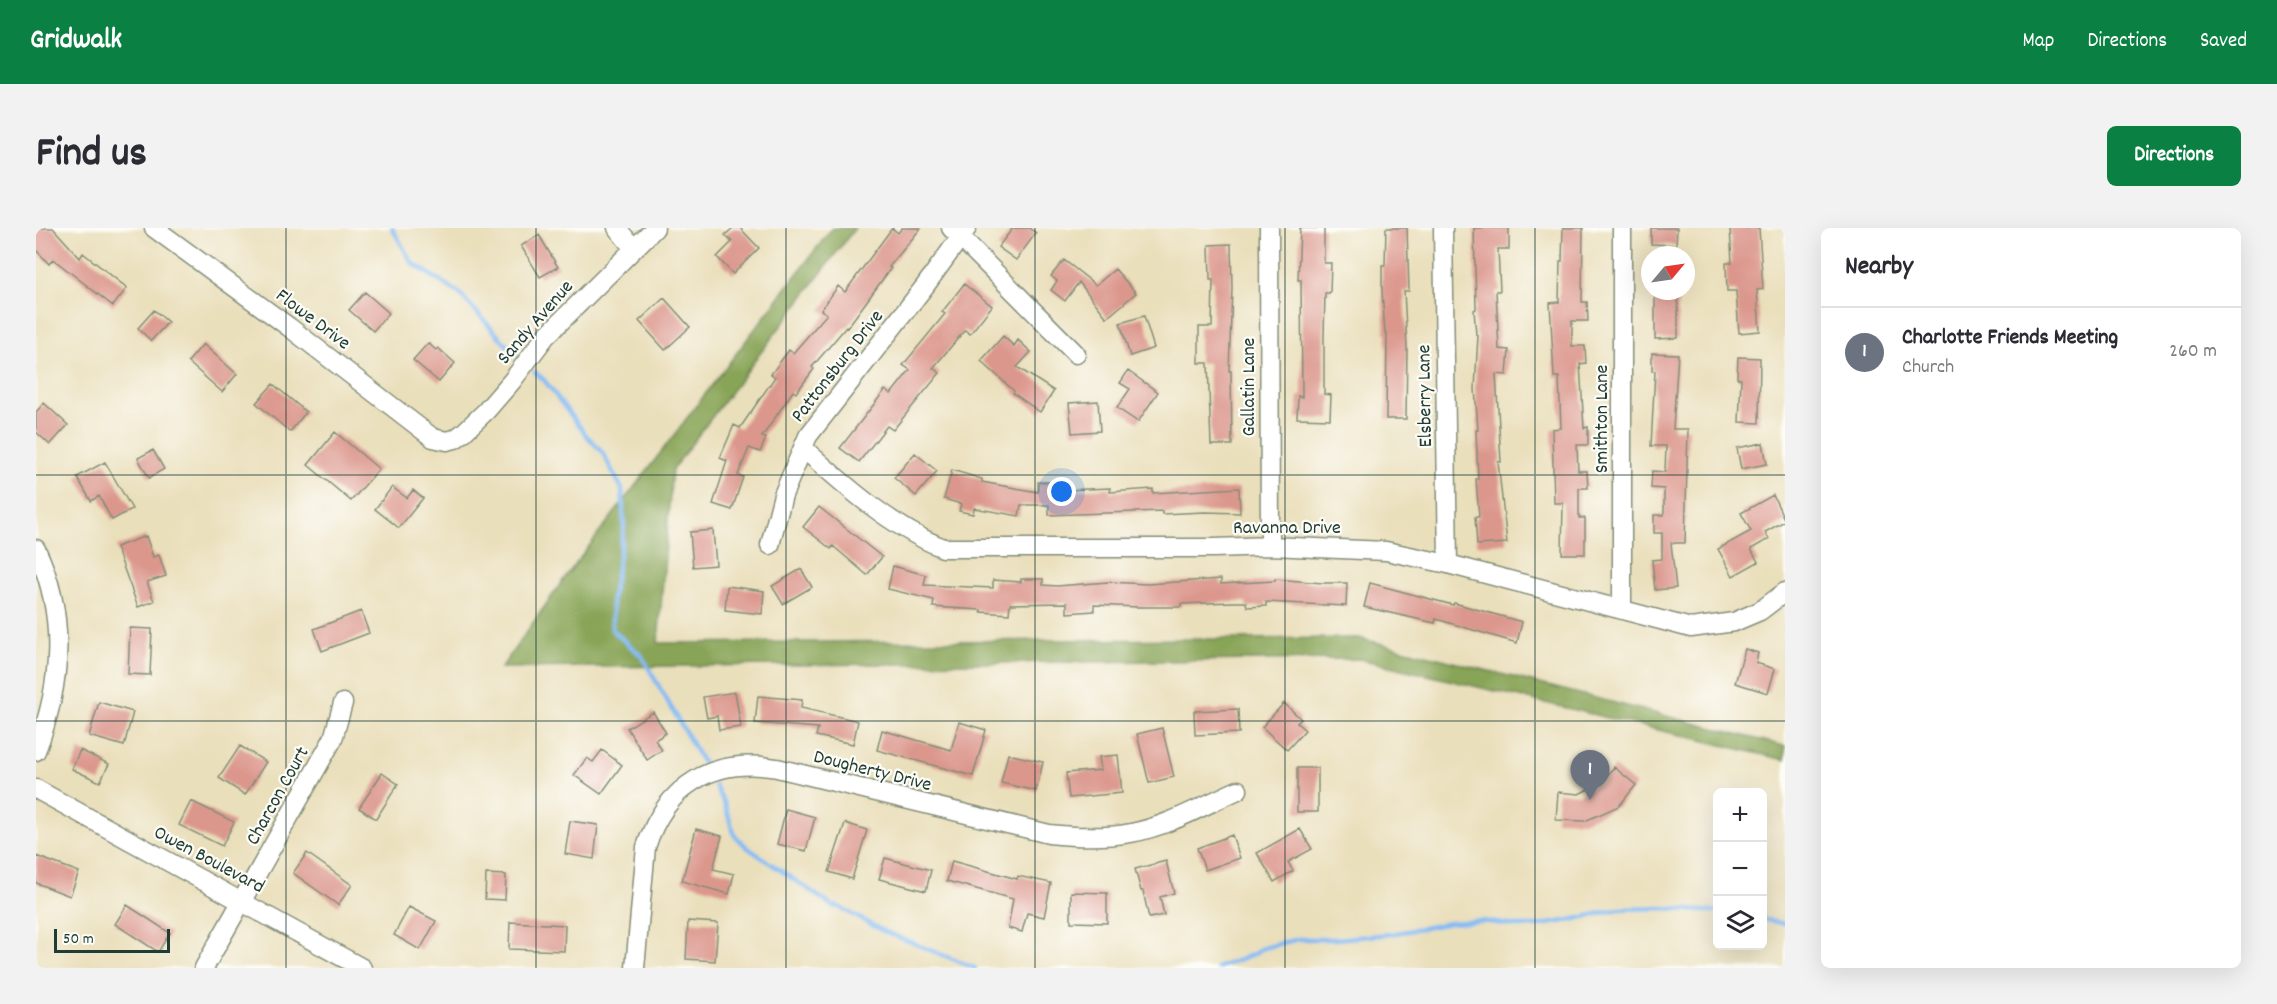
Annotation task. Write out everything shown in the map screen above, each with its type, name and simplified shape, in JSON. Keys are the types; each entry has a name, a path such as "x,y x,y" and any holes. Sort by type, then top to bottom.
{"street":[{"name":"Flowe Drive","path":"154,228 289,327 433,438 447,441"},
{"path":"616,228 634,249"},
{"name":"Sandy Avenue","path":"447,441 463,433 486,411 546,336 655,228"},
{"name":"Gallatin Lane","path":"1269,228 1270,546"},
{"name":"Elsberry Lane","path":"1443,228 1448,564"},
{"name":"Smithton Lane","path":"1622,228 1622,610"},
{"path":"959,231 1032,312 1076,354"},
{"name":"Pattonsburg Drive","path":"770,545 783,495 808,436 926,286 959,231"},
{"name":"Ravanna Drive","path":"803,448 886,516 920,538 943,548 1270,546 1386,551 1448,564 1691,628 1734,622 1782,602"},
{"path":"36,549 48,578 55,607 58,652 52,700 36,751"},
{"name":"Charcon Court","path":"204,968 333,739 343,703"},
{"name":"Dougherty Drive","path":"635,968 646,847 652,828 673,797 691,783 721,769 755,764 777,768 1049,834 1080,837 1112,836 1152,827 1238,790"},
{"name":"Owen Boulevard","path":"36,789 362,968"}],"green space":[{"path":"832,228 855,228 672,470 658,643 1359,638 1785,746 1785,760 1360,659 501,668 564,579"}],"building":[{"path":"36,228 53,228 80,258 83,253 127,288 113,306 53,259 49,264 36,250"},
{"path":"733,228 740,228 759,248 733,274 717,257 732,242 725,235"},
{"path":"892,228 898,233 902,228 921,228 889,267 891,268 847,328 812,367 814,369 796,393 793,391 762,437 766,438 760,452 749,448 738,475 743,477 732,510 713,504 727,461 720,458 734,425 740,428 775,377 771,374 789,350 793,353 827,314 821,310 838,286 845,292"},
{"path":"1013,228 1029,228 1036,233 1016,260 998,247"},
{"path":"1300,228 1324,228 1324,263 1331,263 1330,293 1325,293 1324,337 1324,394 1331,395 1330,419 1297,418 1298,396 1302,397 1301,280 1298,280"},
{"path":"1386,228 1407,228 1409,291 1404,291 1407,348 1406,419 1386,419 1387,333 1385,333 1382,265 1385,265"},
{"path":"1474,228 1509,228 1509,249 1498,249 1500,291 1496,291 1499,349 1509,350 1507,375 1496,374 1501,462 1498,462 1507,543 1477,545 1475,517 1479,517 1476,479 1478,479 1476,430 1478,430 1475,389 1478,335 1476,335 1474,310 1476,309"},
{"path":"1563,228 1583,228 1582,302 1587,302 1588,321 1572,321 1572,346 1585,346 1586,363 1580,364 1584,428 1588,427 1588,445 1577,445 1578,471 1587,471 1588,488 1579,488 1579,518 1585,518 1585,554 1562,554 1563,503 1554,503 1552,429 1561,428 1559,377 1554,377 1550,303 1559,302"},
{"path":"1651,228 1677,228 1676,245 1651,244"},
{"path":"1730,228 1759,228 1763,289 1757,290 1760,331 1739,333 1736,291 1727,291 1726,263 1732,263"},
{"path":"539,235 558,267 540,277 521,246"},
{"path":"1231,244 1229,371 1231,371 1232,445 1211,445 1208,363 1199,363 1199,327 1212,327 1213,280 1210,280 1209,245"},
{"path":"1064,260 1096,285 1115,269 1136,293 1107,318 1079,282 1065,301 1051,290 1057,281 1051,276"},
{"path":"964,284 992,306 970,334 965,330 933,368 940,373 893,430 887,426 859,462 840,448 885,390 891,394 910,370 903,365 945,314 942,312"},
{"path":"365,292 389,313 373,331 349,310"},
{"path":"664,298 690,327 665,350 639,321"},
{"path":"1655,300 1678,300 1678,338 1655,339"},
{"path":"154,310 168,322 151,341 138,328"},
{"path":"1144,316 1154,348 1130,356 1120,323"},
{"path":"1003,336 1014,346 1018,340 1031,352 1017,367 1054,391 1040,412 1013,393 1014,391 981,361"},
{"path":"428,343 436,350 438,348 455,363 439,382 413,360"},
{"path":"203,344 237,374 222,392 188,362"},
{"path":"1652,353 1678,354 1673,429 1688,429 1685,543 1671,543 1676,588 1655,590 1652,560 1662,559 1662,533 1654,533 1654,515 1664,515 1664,489 1651,488 1652,471 1665,472 1666,446 1651,446 1655,371 1652,371"},
{"path":"1738,357 1760,358 1759,423 1739,422 1741,379 1737,378"},
{"path":"1128,371 1158,392 1138,422 1117,408 1130,389 1120,383"},
{"path":"273,384 306,412 290,432 256,403"},
{"path":"1098,401 1100,431 1072,433 1069,403"},
{"path":"44,403 68,425 50,445 36,432 36,412"},
{"path":"335,432 379,469 351,501 308,465"},
{"path":"1763,443 1767,464 1741,469 1737,448"},
{"path":"153,450 164,469 149,478 138,458"},
{"path":"915,453 937,471 916,496 894,478"},
{"path":"105,462 132,509 112,520 99,496 91,501 77,477"},
{"path":"952,470 982,479 982,482 1038,492 1038,482 1066,482 1066,490 1110,488 1110,492 1153,489 1153,493 1239,488 1240,513 1162,514 1162,511 1049,515 1049,505 1021,505 1019,516 974,508 973,514 959,511 961,504 944,499"},
{"path":"392,487 407,498 413,490 423,498 399,528 375,509"},
{"path":"1773,495 1785,521 1765,532 1769,539 1751,549 1758,562 1733,576 1718,549 1751,531 1741,513"},
{"path":"819,507 882,557 867,575 833,546 831,549 803,527"},
{"path":"713,530 716,565 693,567 690,532"},
{"path":"146,536 153,557 159,555 166,576 147,582 154,601 138,607 116,547"},
{"path":"893,566 926,575 924,585 993,588 993,580 1021,582 1021,579 1043,579 1043,585 1057,586 1108,582 1147,584 1221,579 1221,584 1275,581 1275,579 1347,583 1346,606 1266,602 1266,606 1247,607 1246,602 1181,604 1181,607 1094,605 1094,611 1067,613 1067,603 1010,604 1009,614 981,612 981,610 933,607 934,600 888,589"},
{"path":"801,569 812,587 783,604 772,586"},
{"path":"1370,583 1522,622 1517,643 1436,619 1435,623 1364,607"},
{"path":"727,586 764,591 762,614 725,610"},
{"path":"361,611 369,633 322,651 314,629"},
{"path":"130,628 152,629 150,675 128,674"},
{"path":"1745,649 1758,653 1756,663 1775,669 1768,693 1735,683"},
{"path":"735,692 741,727 719,730 717,716 707,718 703,697"},
{"path":"758,696 802,700 801,708 858,721 853,744 816,736 818,728 755,723"},
{"path":"99,702 133,712 124,746 89,736"},
{"path":"1284,703 1301,719 1297,723 1305,730 1287,750 1262,727"},
{"path":"1238,709 1239,733 1195,735 1194,711"},
{"path":"653,712 666,733 655,740 662,750 647,760 627,728"},
{"path":"959,722 986,730 973,776 877,750 882,730 951,750"},
{"path":"1162,728 1174,777 1149,783 1137,734"},
{"path":"240,746 266,762 245,795 219,778"},
{"path":"80,750 109,764 100,782 72,769"},
{"path":"602,750 622,765 601,794 574,775 587,758 593,762"},
{"path":"1008,754 1043,762 1036,791 1001,783"},
{"path":"1118,755 1122,793 1069,798 1066,773 1101,770 1099,757"},
{"path":"1614,767 1636,785 1619,806 1585,821 1556,820 1558,792 1579,794 1602,782"},
{"path":"1297,768 1318,768 1318,812 1297,812"},
{"path":"382,773 398,784 376,819 359,808"},
{"path":"191,801 234,822 222,846 179,825"},
{"path":"786,809 815,817 806,851 777,844"},
{"path":"570,821 598,825 594,859 565,854"},
{"path":"845,823 867,830 852,879 829,872"},
{"path":"696,829 722,836 713,869 734,874 729,894 682,881"},
{"path":"1300,829 1312,849 1288,862 1293,871 1274,882 1257,853"},
{"path":"1232,835 1240,858 1205,870 1197,848"},
{"path":"307,853 352,885 338,905 293,873"},
{"path":"36,856 79,872 70,896 36,883"},
{"path":"885,858 931,870 926,891 879,879"},
{"path":"952,861 1017,879 1018,876 1051,883 1044,917 1027,913 1022,932 1008,928 1013,899 947,881"},
{"path":"1166,861 1174,893 1160,897 1164,915 1149,918 1135,869"},
{"path":"486,874 506,875 505,900 485,899"},
{"path":"1071,892 1107,893 1107,923 1071,922"},
{"path":"127,905 170,933 158,952 115,924"},
{"path":"409,907 436,921 420,950 394,935"},
{"path":"688,921 718,923 715,961 686,959"},
{"path":"510,922 565,925 564,951 509,949"}],"waterway":[{"path":"392,228 412,263 459,293 516,355"},
{"path":"535,372 602,452 622,489 624,527 612,598 612,630 641,655 703,763"},
{"path":"715,785 724,803 735,836 748,848 834,907 837,906 883,931 975,968"},
{"path":"1217,968 1254,954 1260,949 1298,939 1336,939 1391,934 1450,923 1482,921 1535,926 1619,909 1663,908 1713,912"},
{"path":"1767,920 1785,924"}],"place":[{"name":"Charlotte Friends Meeting","path":"1590,800"}]}
